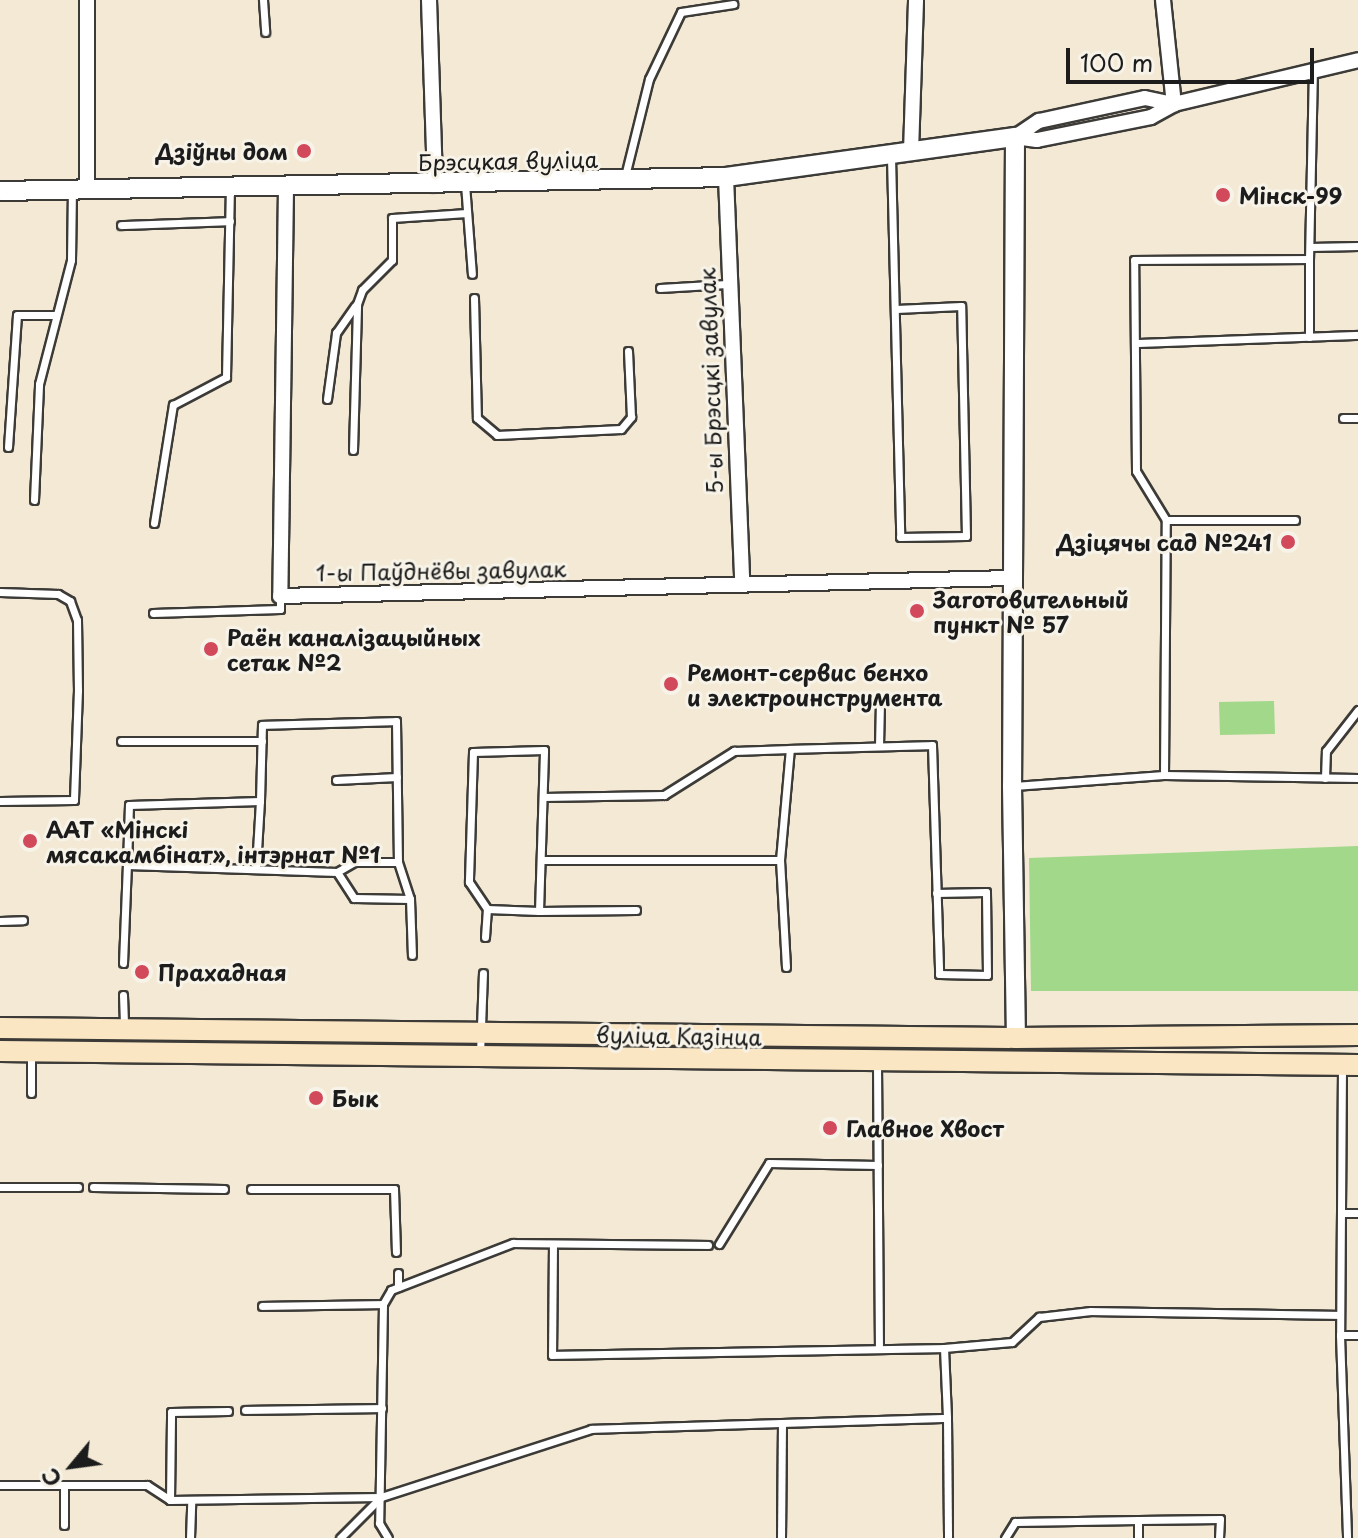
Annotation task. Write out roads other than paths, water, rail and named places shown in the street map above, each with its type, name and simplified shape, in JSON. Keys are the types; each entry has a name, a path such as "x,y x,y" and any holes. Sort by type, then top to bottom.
{"main road":[{"name":"вуліца Казінца","path":"0,1028 1016,1038 1350,1035"},
{"path":"743,1059 735,1048 744,1034"},
{"path":"1350,1035 1350,1065"},
{"path":"1015,1065 1016,1038"},
{"name":"вуліца Казінца","path":"0,1051 1015,1065 1350,1065"}],"street":[{"path":"80,190 87,0"},
{"path":"429,0 435,185"},
{"path":"911,152 916,0"},
{"path":"1163,0 1174,104"},
{"name":"Брэсцкая вуліца","path":"0,191 624,182 726,177 1015,137 1039,121 1145,98 1174,104 1358,60"},
{"path":"1015,137 1012,786 1016,1038"},
{"name":"5-ы Брэсцкі завулак","path":"726,177 727,284 742,584"},
{"path":"280,596 286,188"},
{"name":"1-ы Паўднёвы завулак","path":"280,596 1012,578"},
{"path":"123,1051 124,1028"}],"lane":[{"path":"263,0 265,32"},
{"path":"624,182 649,79 681,12 733,4"},
{"path":"1309,337 1313,72"},
{"path":"891,155 900,537 966,536 961,306 896,309"},
{"path":"465,184 472,274"},
{"path":"154,523 173,405 226,377 230,189"},
{"path":"34,500 39,384 54,315 71,260 80,190"},
{"path":"327,399 336,333 357,304 362,290 392,260 392,218 467,213"},
{"path":"121,225 230,221"},
{"path":"1310,247 1358,246"},
{"path":"1164,775 1166,520 1136,471 1134,260 1309,259"},
{"path":"660,288 727,284"},
{"path":"474,298 477,418 497,435 621,429 631,417 628,351"},
{"path":"353,450 357,304"},
{"path":"8,447 17,315 54,315"},
{"path":"1135,343 1358,335"},
{"path":"1343,418 1358,418"},
{"path":"1166,520 1295,520"},
{"path":"0,592 58,594 70,601 77,620 78,690 74,800 0,801"},
{"path":"153,613 280,609 280,596"},
{"path":"879,746 880,701"},
{"path":"1325,778 1326,751 1358,710"},
{"path":"256,868 262,725 396,721 398,862 410,899 412,955"},
{"path":"121,741 262,741"},
{"path":"543,797 664,795 734,751 932,745 936,893 939,974 987,975 986,892 936,893"},
{"path":"786,967 780,860 790,749"},
{"path":"485,937 487,909 469,882 473,752 544,750 539,911"},
{"path":"1012,786 1164,775 1358,778"},
{"path":"336,780 397,777"},
{"path":"123,963 129,805 260,801"},
{"path":"542,860 780,860"},
{"path":"127,865 337,872 354,862 398,862"},
{"path":"337,872 354,898 410,899"},
{"path":"487,909 636,910"},
{"path":"0,921 23,920"},
{"path":"480,1056 483,973"},
{"path":"123,995 124,1028"},
{"path":"31,1051 31,1093"},
{"path":"877,1062 879,1349"},
{"path":"1347,1538 1347,1452 1340,1315 1341,1213 1350,1065"},
{"path":"719,1244 769,1163 878,1165"},
{"path":"0,1187 78,1187"},
{"path":"93,1187 224,1189"},
{"path":"251,1189 394,1189 396,1252"},
{"path":"1341,1213 1358,1213"},
{"path":"388,1538 379,1523 383,1304 398,1287 513,1243 708,1245"},
{"path":"553,1244 552,1355 944,1348 1012,1342 1039,1317 1091,1311 1340,1315"},
{"path":"398,1273 398,1287"},
{"path":"262,1306 383,1304"},
{"path":"1340,1335 1358,1335"},
{"path":"944,1348 948,1538"},
{"path":"245,1410 382,1408"},
{"path":"170,1500 171,1412 228,1411"},
{"path":"0,1485 147,1485 170,1500 381,1497 591,1429 947,1418"},
{"path":"781,1538 782,1423"},
{"path":"1347,1452 1358,1452"},
{"path":"1347,1473 1358,1474"},
{"path":"64,1485 64,1525"},
{"path":"340,1538 381,1497"},
{"path":"190,1538 191,1500"},
{"path":"1005,1538 1015,1522 1220,1519 1219,1538"},
{"path":"1138,1520 1138,1538"}],"place":[{"name":"Дзіўны дом","path":"304,151"},
{"name":"Мінск-99","path":"1223,195"},
{"name":"Дзіцячы сад №241","path":"1288,542"},
{"name":"Заготовительный пункт № 57","path":"917,611"},
{"name":"Раён каналізацыйных сетак №2","path":"211,649"},
{"name":"Ремонт-сервис бенхо и электроинструмента","path":"671,684"},
{"name":"ААТ «Мінскі мясакамбінат», інтэрнат №1","path":"30,841"},
{"name":"Прахадная","path":"142,972"},
{"name":"Бык","path":"316,1098"},
{"name":"Главное Хвост","path":"830,1128"}]}
